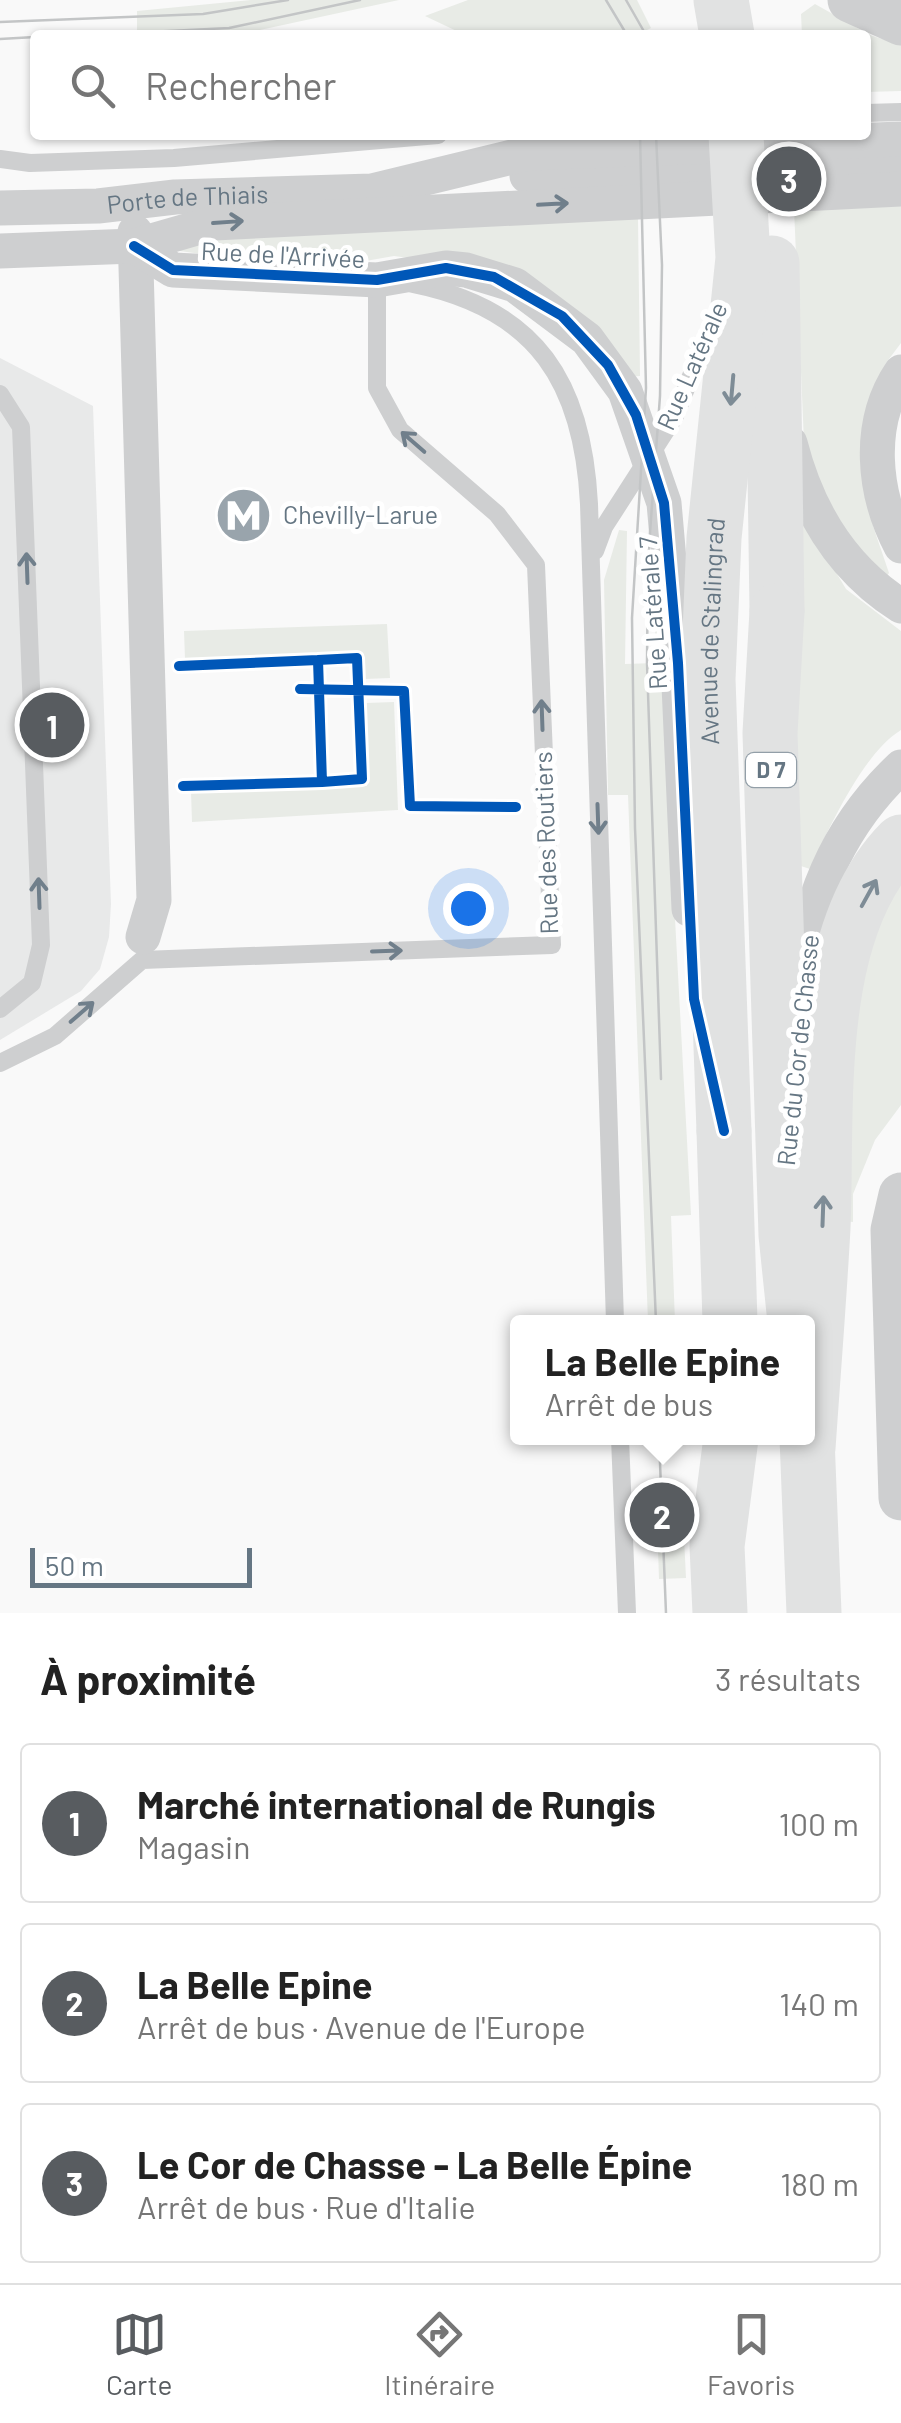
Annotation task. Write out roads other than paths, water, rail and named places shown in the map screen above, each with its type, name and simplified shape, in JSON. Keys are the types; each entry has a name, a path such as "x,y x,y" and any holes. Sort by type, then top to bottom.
{"main road":[{"path":"721,0 726,30"},
{"path":"758,0 761,30"},
{"name":"Avenue de Stalingrad","path":"724,1131 708,679 714,538 743,258 736,140"},
{"name":"D 7","path":"780,398 799,159"},
{"name":"D 7","path":"780,398 771,390 777,611 770,733 785,1180 795,1315"},
{"path":"815,1324 839,969 864,898 901,842"},
{"name":"D 7","path":"724,1131 730,1315"},
{"path":"720,1613 717,1546 732,1445"},
{"path":"734,1445 746,1613"},
{"path":"807,1445 814,1613"}],"street":[{"path":"850,0 901,23"},
{"path":"0,250 134,246 214,223 628,174 799,159 901,139"},
{"name":"Porte de Thiais","path":"0,208 372,191 494,159 628,174"},
{"path":"799,159 901,188"},
{"path":"628,174 799,159 901,162"},
{"path":"136,201 134,246 154,900 143,937"},
{"name":"Rue de l'Arrivée","path":"134,246 173,270 377,280"},
{"name":"Rue Latérale 7","path":"377,280 446,268 505,281 539,299 587,339 625,391 650,455 671,546 694,999 724,1131"},
{"path":"901,372 884,408 876,452 881,498 901,546"},
{"path":"780,398 806,494 824,528 850,564 901,606"},
{"name":"Rue du Cor de Chasse","path":"785,1180 801,963 812,913 834,854 858,812 901,767"},
{"path":"901,1195 892,1230 901,1498"}],"lane":[{"path":"871,113 901,112"},
{"path":"0,159 30,163 174,158 381,140"},
{"name":"Rue Latérale","path":"590,581 597,543 674,418 683,386 743,258"},
{"path":"377,280 439,289 479,308 526,338 554,368 572,398 582,431 615,1315"},
{"name":"Rue des Routiers","path":"0,1063 54,1036 142,960 552,945 536,565 496,514 400,430 377,388 377,280"},
{"path":"0,394 21,427 41,946 32,983 0,1009"},
{"path":"620,1445 627,1613"}],"tram line":[{"path":"0,22 203,14 288,0"},
{"path":"189,30 229,28 360,0"},
{"path":"606,0 624,30"},
{"path":"626,0 643,30"},
{"path":"0,39 30,37"},
{"path":"640,140 646,388 632,618 635,828 656,1315"},
{"path":"656,140 662,265 660,396 648,560 647,663 661,1079"},
{"path":"659,1445 666,1613"}],"place":[{"name":"Le Cor de Chasse - La Belle Épine","path":"789,179"},
{"name":"Chevilly-Larue","path":"244,515"},
{"name":"Marché international de Rungis","path":"52,725"},
{"name":"La Belle Epine","path":"662,1515"}]}
